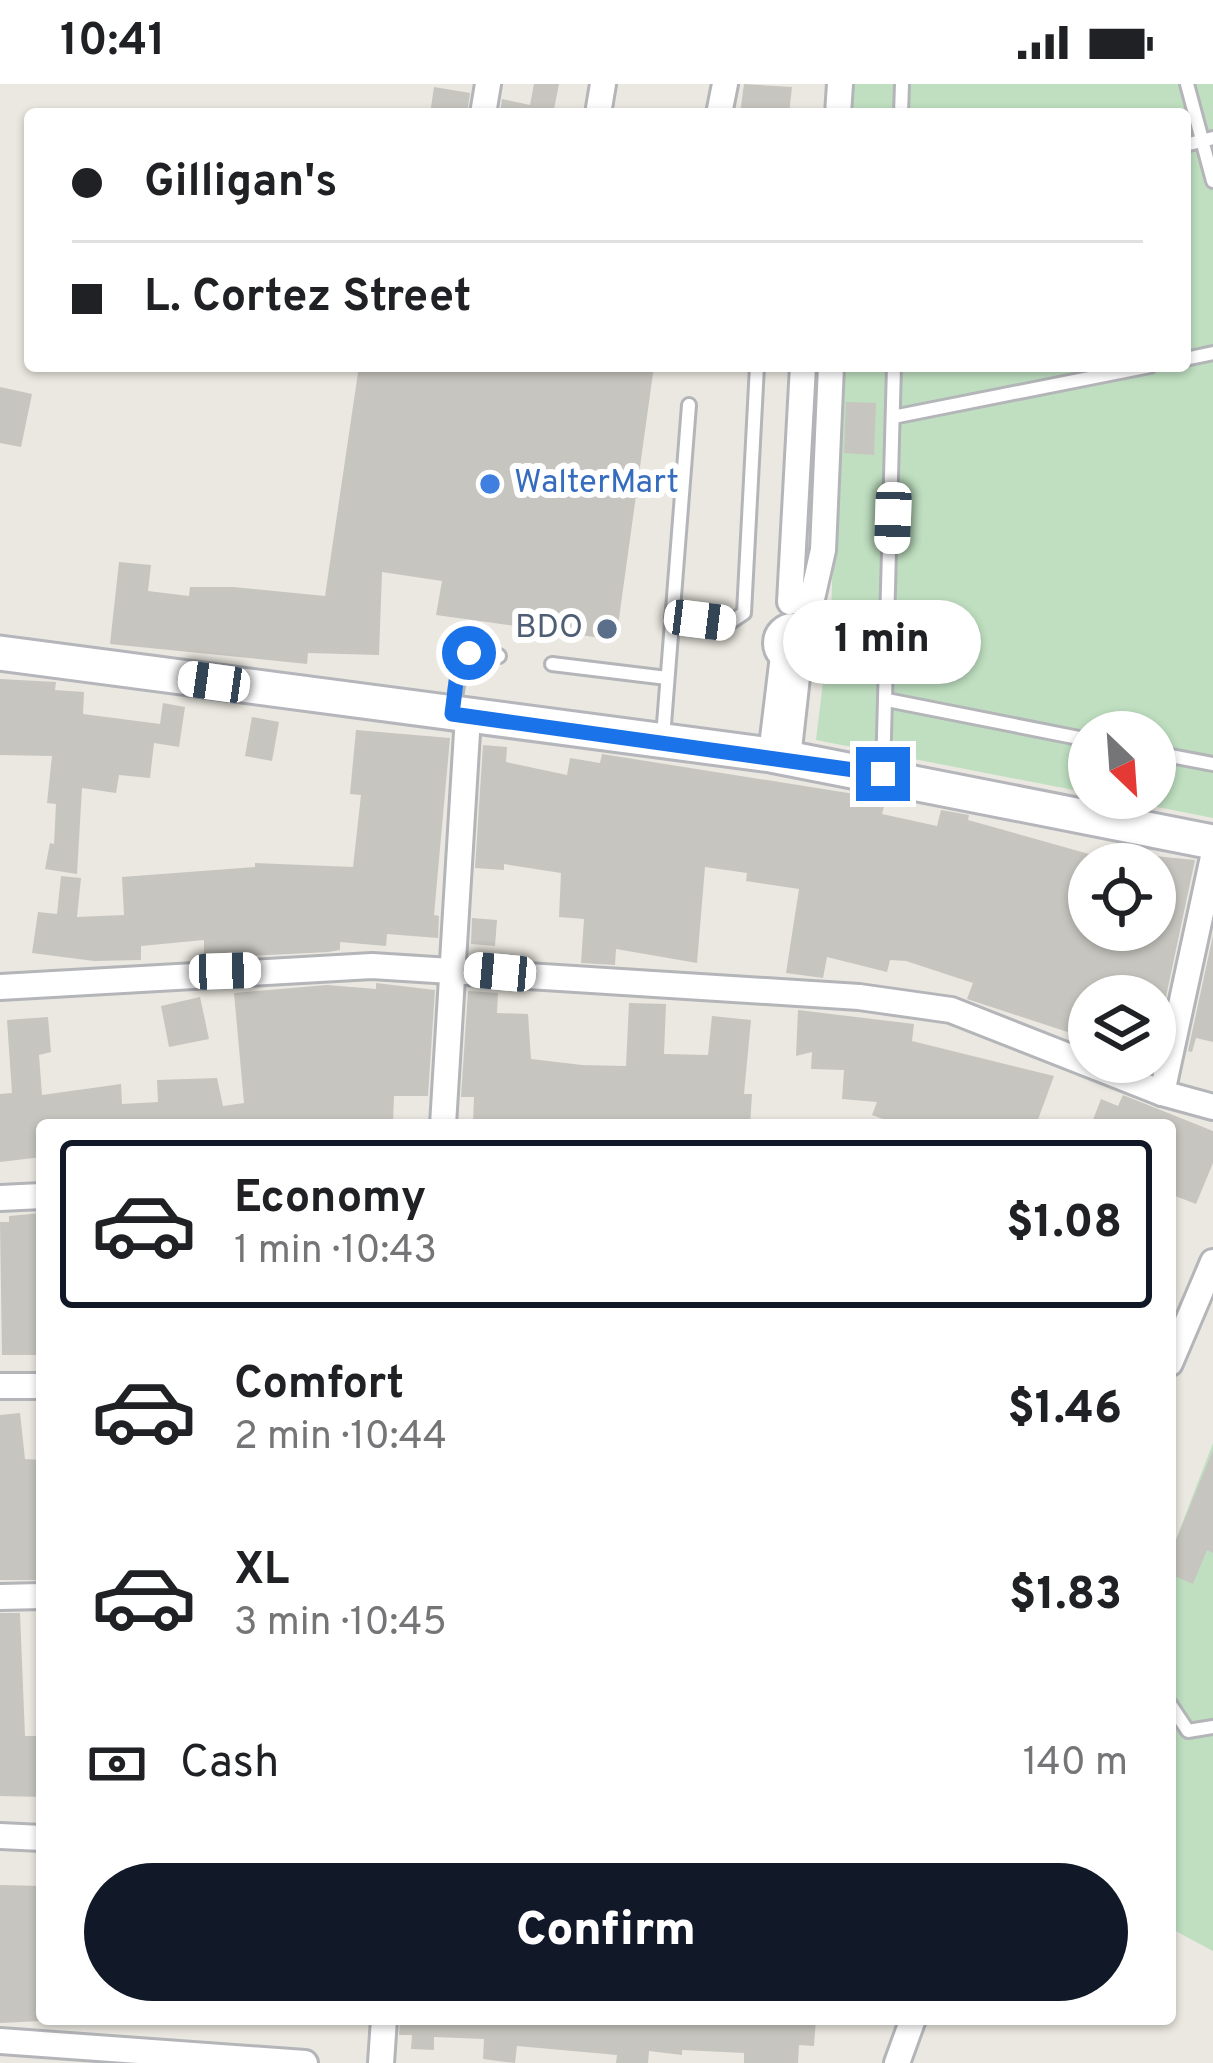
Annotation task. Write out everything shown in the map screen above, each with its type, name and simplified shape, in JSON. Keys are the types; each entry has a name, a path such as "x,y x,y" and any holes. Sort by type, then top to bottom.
{"main road":[{"path":"0,653 780,756 1213,842"}],"street":[{"path":"799,615 803,372"},
{"path":"780,756 791,658 776,640 799,615 823,550 831,372"},
{"path":"442,1119 460,715"},
{"path":"1162,1093 1213,856"},
{"path":"0,987 225,971 452,968 921,1004 996,1025 1162,1093 1213,1107"},
{"path":"0,1198 36,1196"},
{"path":"1179,1317 1210,1275"},
{"path":"0,1387 36,1385"},
{"path":"0,1597 36,1596"},
{"path":"0,1836 36,1838"},
{"path":"381,2063 384,2025"},
{"path":"896,2063 912,2025"},
{"path":"0,2041 305,2063"}],"lane":[{"path":"1187,84 1208,140 1213,181"},
{"path":"672,617 729,623 743,613 757,372"},
{"path":"883,774 894,372"},
{"path":"892,417 1120,372"},
{"path":"662,744 689,405"},
{"path":"460,715 462,653 499,656"},
{"path":"552,664 668,678"},
{"path":"887,700 1068,736"},
{"path":"1176,757 1213,764"},
{"path":"1176,1713 1188,1732 1213,1727"}],"green space":[{"path":"848,84 1213,84 1213,818 1176,811 1176,711 1068,711 1068,789 816,740 831,616 839,372 1191,372 1191,108 847,108"},
{"path":"1213,1443 1213,1951 1176,1931 1176,1539"}],"building":[{"path":"534,84 559,84 554,108 501,108 502,99 530,105"},
{"path":"744,84 792,87 790,108 741,108"},
{"path":"434,87 470,93 468,108 431,108"},
{"name":"WalterMart","path":"358,372 653,372 616,640 436,615 442,581 382,572 379,655 308,653 307,664 110,644 119,562 151,565 148,591 189,596 190,587 233,587 325,596"},
{"path":"0,387 32,394 21,447 0,443"},
{"path":"846,402 876,403 874,455 844,453"},
{"path":"0,679 56,682 55,690 84,692 83,714 160,724 163,703 185,707 179,747 154,743 150,778 119,775 116,793 82,788 77,874 45,869 50,843 54,844 56,804 47,803 52,756 0,755"},
{"path":"252,717 279,722 272,761 245,756"},
{"path":"356,730 450,738 434,915 439,916 438,938 387,934 386,946 340,942 340,950 328,952 250,956 204,956 204,940 141,946 141,960 94,961 32,953 38,912 57,914 61,876 81,878 77,917 124,915 122,877 255,867 255,863 353,867 361,795 350,794"},
{"path":"483,745 507,747 506,762 567,775 570,758 600,763 602,754 886,799 882,814 937,826 941,810 969,815 968,820 1068,848 1068,951 1176,951 1171,975 1068,975 1068,1032 967,999 973,983 906,961 890,960 887,972 827,957 823,978 786,973 799,889 746,881 747,873 705,867 697,963 616,949 615,965 581,963 584,919 559,917 561,873 504,864 504,870 475,868"},
{"path":"1176,858 1195,860 1176,950"},
{"path":"472,918 497,920 495,946 471,944"},
{"path":"1213,935 1213,1042 1196,1038 1192,1052 1188,1051"},
{"path":"376,983 435,990 428,1096 394,1096 393,1119 36,1119 36,1158 0,1162 0,1094 12,1093 7,1020 48,1017 51,1052 39,1055 42,1095 121,1084 122,1104 158,1102 157,1080 217,1078 223,1106 244,1103 234,993 327,985 376,989"},
{"path":"468,991 498,993 497,1013 528,1014 531,1059 582,1065 626,1066 629,1003 666,1004 664,1054 708,1055 712,1016 751,1020 744,1094 752,1094 750,1119 473,1119 474,1097 461,1097"},
{"path":"200,997 209,1039 169,1047 161,1006"},
{"path":"798,1010 914,1024 912,1041 1054,1076 1038,1119 883,1119 872,1115 877,1102 842,1099 844,1070 811,1069 812,1052 796,1056"},
{"path":"1123,1095 1213,1131 1213,1163 1196,1204 1176,1196 1176,1119 1093,1119 1101,1099 1118,1106"},
{"path":"36,1214 36,1355 2,1355 0,1222 9,1222 9,1216"},
{"path":"20,1413 25,1459 36,1460 36,1580 0,1580 0,1415"},
{"path":"1213,1450 1213,1553 1207,1550 1193,1584 1176,1577 1176,1540"},
{"path":"0,1613 20,1613 25,1736 36,1736 36,1797 0,1796"},
{"path":"0,1885 36,1886 36,2021 0,2023"},
{"path":"400,2025 816,2025 814,2046 799,2045 798,2063 744,2063 744,2053 682,2050 682,2055 649,2051 648,2063 616,2063 617,2055 517,2046 515,2063 483,2059 484,2039 434,2037 434,2050 411,2049 412,2035 399,2035"}],"place":[{"name":"WalterMart","path":"490,484"},
{"name":"BDO","path":"607,629"}],"route":[{"path":"469,653 459,658 452,714 883,774"}]}
